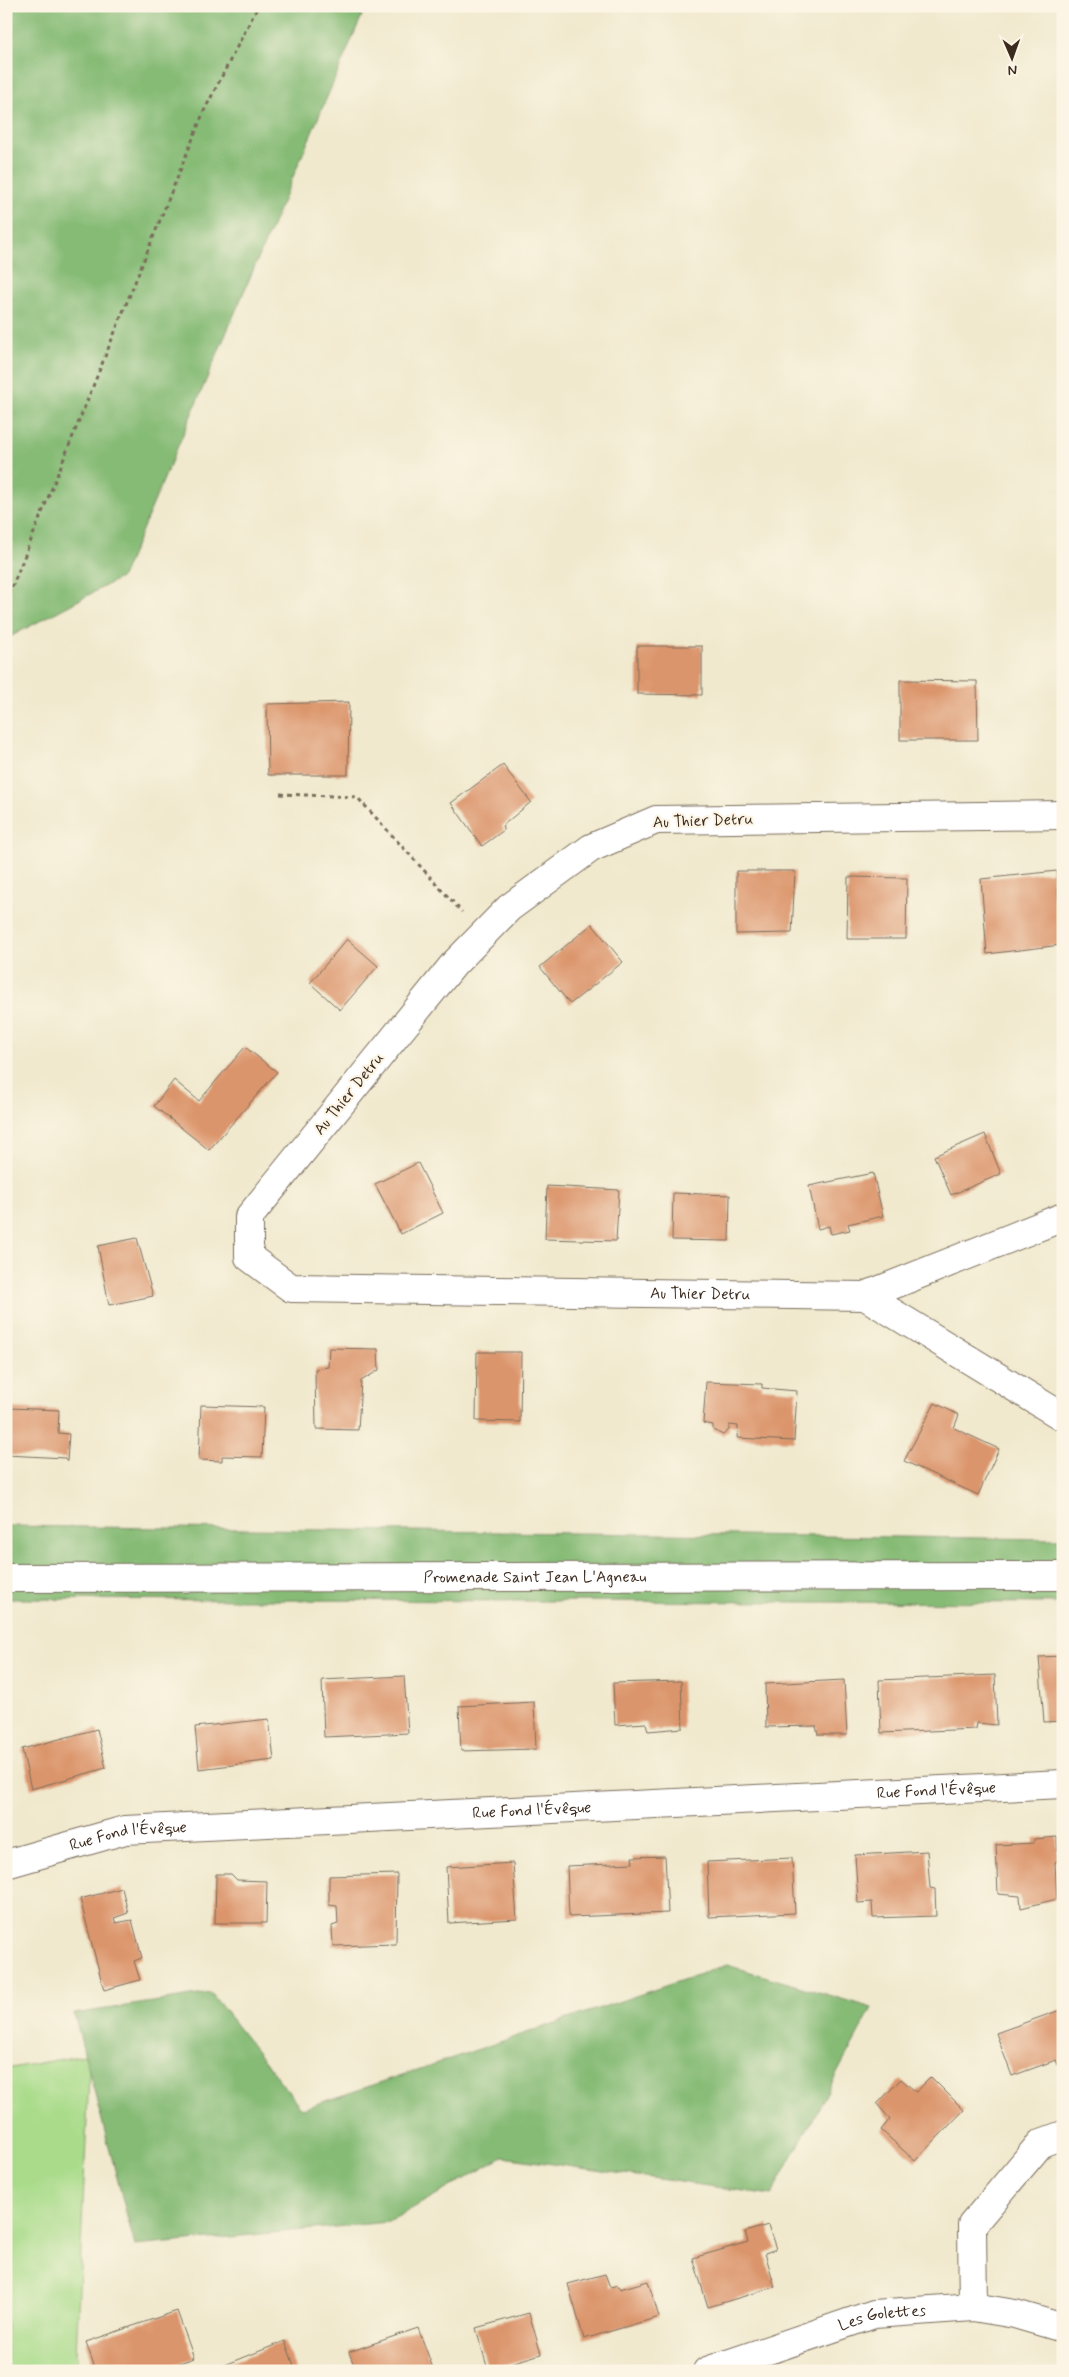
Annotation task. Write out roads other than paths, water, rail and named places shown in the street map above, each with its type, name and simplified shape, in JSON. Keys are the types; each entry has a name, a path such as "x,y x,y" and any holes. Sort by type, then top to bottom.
{"street":[{"name":"Au Thier Detru","path":"1063,815 656,820 592,848 509,908 454,964 249,1217 249,1257 290,1288 865,1296 1063,1217"},
{"path":"865,1296 1063,1417"},
{"name":"Promenade Saint Jean L'Agneau","path":"6,1578 1063,1576"},
{"name":"Rue Fond l'Évêque","path":"6,1864 125,1830 1063,1784"},
{"path":"973,2307 972,2226 1052,2139"},
{"name":"Les Golettes","path":"708,2371 874,2314 973,2307 1015,2314 1063,2328"}]}
